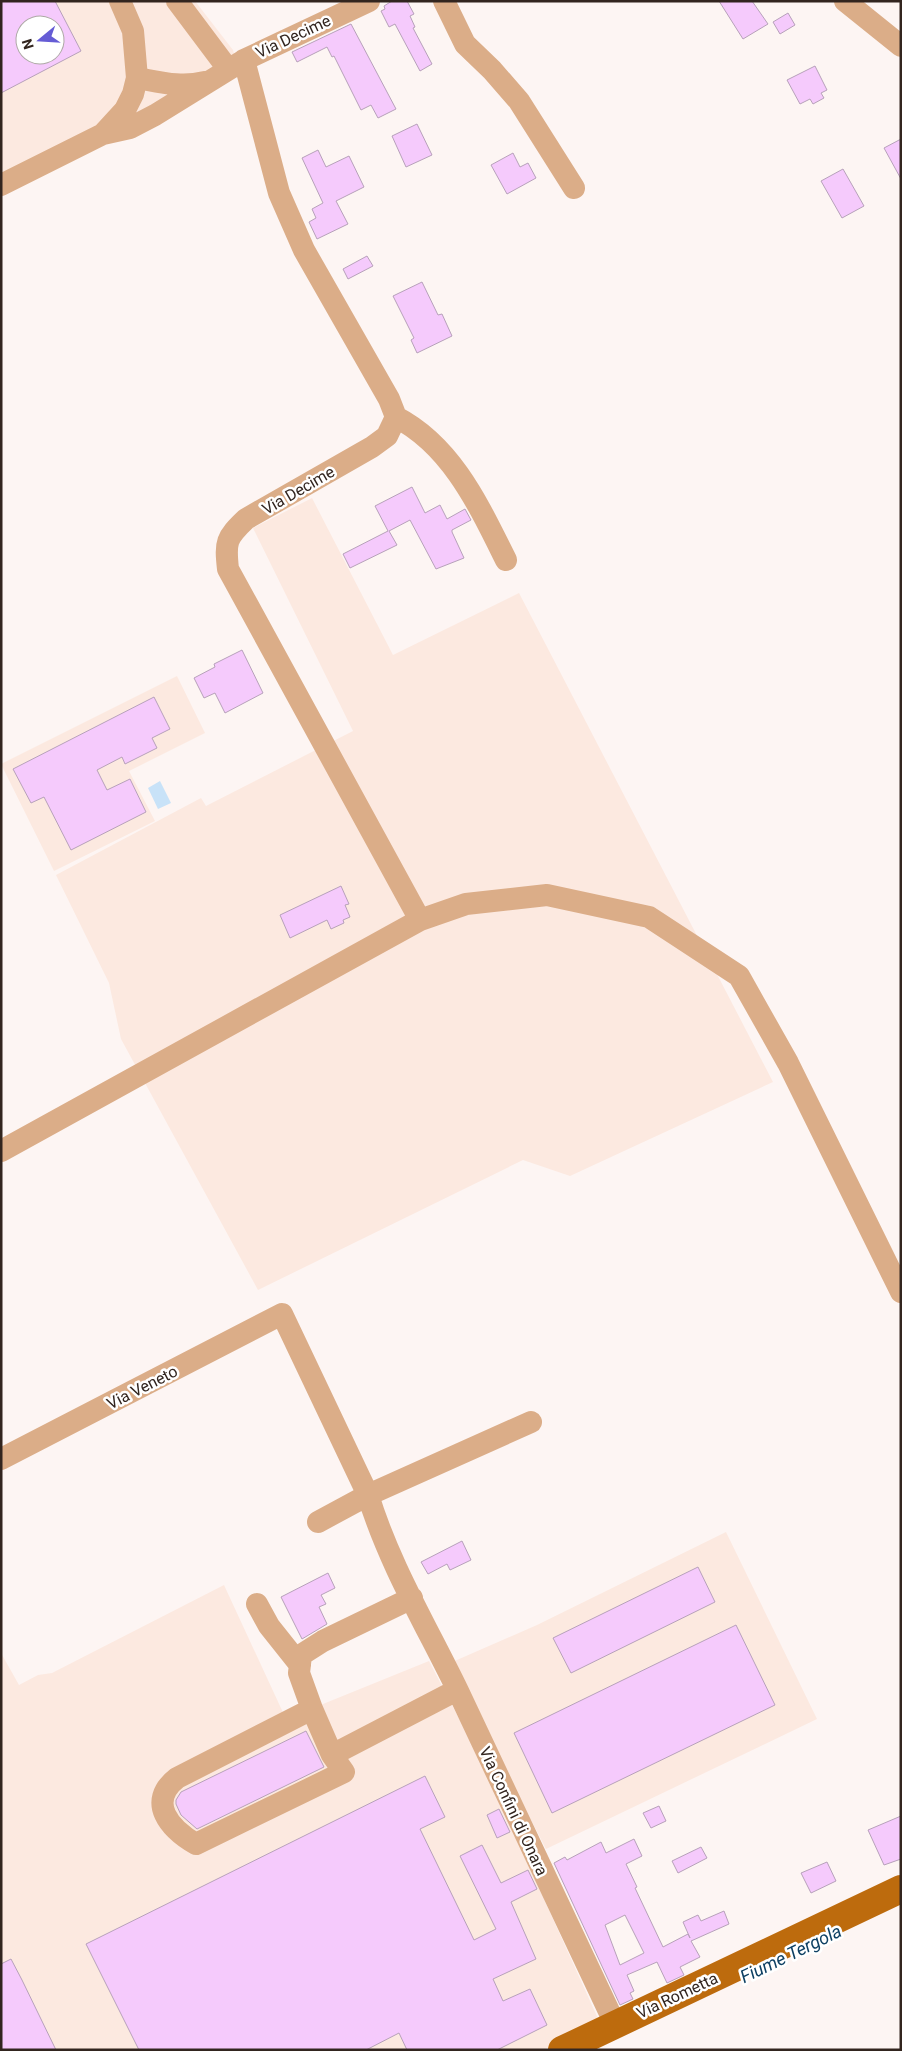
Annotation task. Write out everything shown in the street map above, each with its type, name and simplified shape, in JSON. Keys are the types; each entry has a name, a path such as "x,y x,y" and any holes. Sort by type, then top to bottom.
{"main road":[{"name":"Via Rometta","path":"562,2050 901,1888"}],"street":[{"path":"120,1 133,32 135,86 156,105 167,107"},
{"path":"177,1 236,64"},
{"name":"Via Decime","path":"1,185 103,134 130,128 236,64 369,1"},
{"path":"444,1 465,44 492,70 519,101 574,188"},
{"path":"845,1 901,46"},
{"name":"Via Decime","path":"236,64 279,193 304,250 389,399 396,417 387,436 372,447 246,520 231,533 226,548 228,569 420,920"},
{"name":"Via Decime","path":"103,134 125,110 135,86 192,85 208,81"},
{"path":"396,417 413,426 450,463 476,498 506,560"},
{"path":"1,1151 420,920 466,904 546,895 649,917 739,976 788,1063 901,1292"},
{"name":"Via Veneto","path":"1,1460 282,1314"},
{"name":"Via Confini di Onara","path":"282,1314 368,1495 376,1521 412,1598 458,1690 614,2024"},
{"path":"318,1522 368,1495 530,1422"},
{"path":"312,1709 177,1778 166,1786 162,1801 165,1818 180,1835 196,1844 344,1772 332,1755 312,1709 299,1673 301,1654 323,1641 412,1598"},
{"path":"257,1604 269,1626 300,1665"},
{"path":"332,1755 458,1690"}],"shaded area":[{"path":"1,1 195,1 233,50 238,69 142,124 1,197"},
{"path":"312,498 393,655 519,593 773,1082 570,1176 523,1160 258,1290 121,1039 109,983 56,875 201,798 206,806 353,731 253,528"},
{"path":"177,676 205,733 129,771 155,821 54,871 1,764"},
{"path":"726,1532 817,1719 546,1849 450,1663 537,1625"},
{"path":"224,1585 286,1719 429,1661 484,1766 600,2023 543,2050 1,2050 1,1653 19,1685 38,1675 52,1673"}],"water":[{"path":"160,781 171,803 158,809 148,788"}],"building":[{"path":"1,1 55,1 62,15 15,15 15,65 54,65 1,93"},
{"path":"392,1 407,1 414,14 410,16 415,27 413,28 432,64 420,71 395,24 389,27 381,11 385,9 384,6"},
{"path":"719,1 752,1 768,24 743,39"},
{"path":"788,13 795,25 780,34 773,22"},
{"path":"65,20 81,51 65,59"},
{"path":"351,24 396,109 378,118 371,105 361,110 334,56 332,57 327,47 297,62 292,52"},
{"path":"815,66 827,90 821,93 824,98 813,104 810,99 800,104 787,80"},
{"path":"417,124 432,155 406,167 392,136"},
{"path":"901,139 901,179 884,148"},
{"path":"318,150 326,167 349,156 364,187 336,201 348,224 317,239 309,222 316,218 312,209 323,203 302,158"},
{"path":"513,153 520,167 528,163 536,178 507,194 491,165"},
{"path":"843,169 864,206 842,218 821,181"},
{"path":"367,256 373,266 348,279 343,269"},
{"path":"422,282 438,315 442,314 452,336 417,353 411,340 414,338 393,296"},
{"path":"412,487 425,513 440,505 447,519 465,509 471,520 452,530 464,558 436,569 410,520 389,531 397,545 350,568 343,554 388,531 375,506"},
{"path":"242,650 263,693 225,713 215,693 204,698 194,678 215,667 214,664"},
{"path":"154,697 170,729 152,738 157,748 125,764 122,757 97,770 107,790 130,779 146,812 71,850 44,797 31,803 13,769"},
{"path":"341,886 349,904 345,905 350,917 343,920 344,923 331,929 327,920 290,938 280,915"},
{"path":"462,1541 471,1560 450,1570 447,1564 428,1574 421,1562"},
{"path":"698,1567 715,1602 571,1673 553,1638"},
{"path":"328,1573 335,1588 321,1595 326,1604 319,1607 327,1624 302,1639 281,1597"},
{"path":"736,1625 775,1705 552,1813 514,1733"},
{"path":"306,1731 324,1767 197,1829 181,1815 176,1800 181,1792"},
{"path":"425,1776 445,1817 420,1829 474,1940 496,1929 460,1856 482,1845 501,1883 528,1870 537,1889 511,1902 536,1959 493,1979 503,2001 530,1989 547,2025 497,2050 407,2050 399,2033 366,2050 139,2050 86,1944"},
{"path":"659,1806 666,1821 651,1828 643,1813"},
{"path":"499,1809 510,1832 497,1838 487,1815"},
{"path":"901,1816 901,1859 884,1865 868,1830"},
{"path":"634,1839 642,1856 626,1864 637,1887 635,1888 663,1947 688,1934 690,1938 683,1922 698,1915 701,1921 724,1911 729,1924 691,1941 700,1957 680,1967 684,1975 667,1983 657,1962 627,1975 634,1991 630,1993 633,1999 620,2005 554,1863 565,1857 567,1860 601,1842 606,1853","holes":["625,1915 644,1953 620,1965 605,1925"]},
{"path":"701,1847 707,1858 678,1873 672,1861"},
{"path":"827,1862 836,1881 811,1893 801,1873"},
{"path":"11,1959 56,2050 1,2050 1,1964"}],"water label":[{"name":"Fiume Tergola","path":"791,1954"}]}
